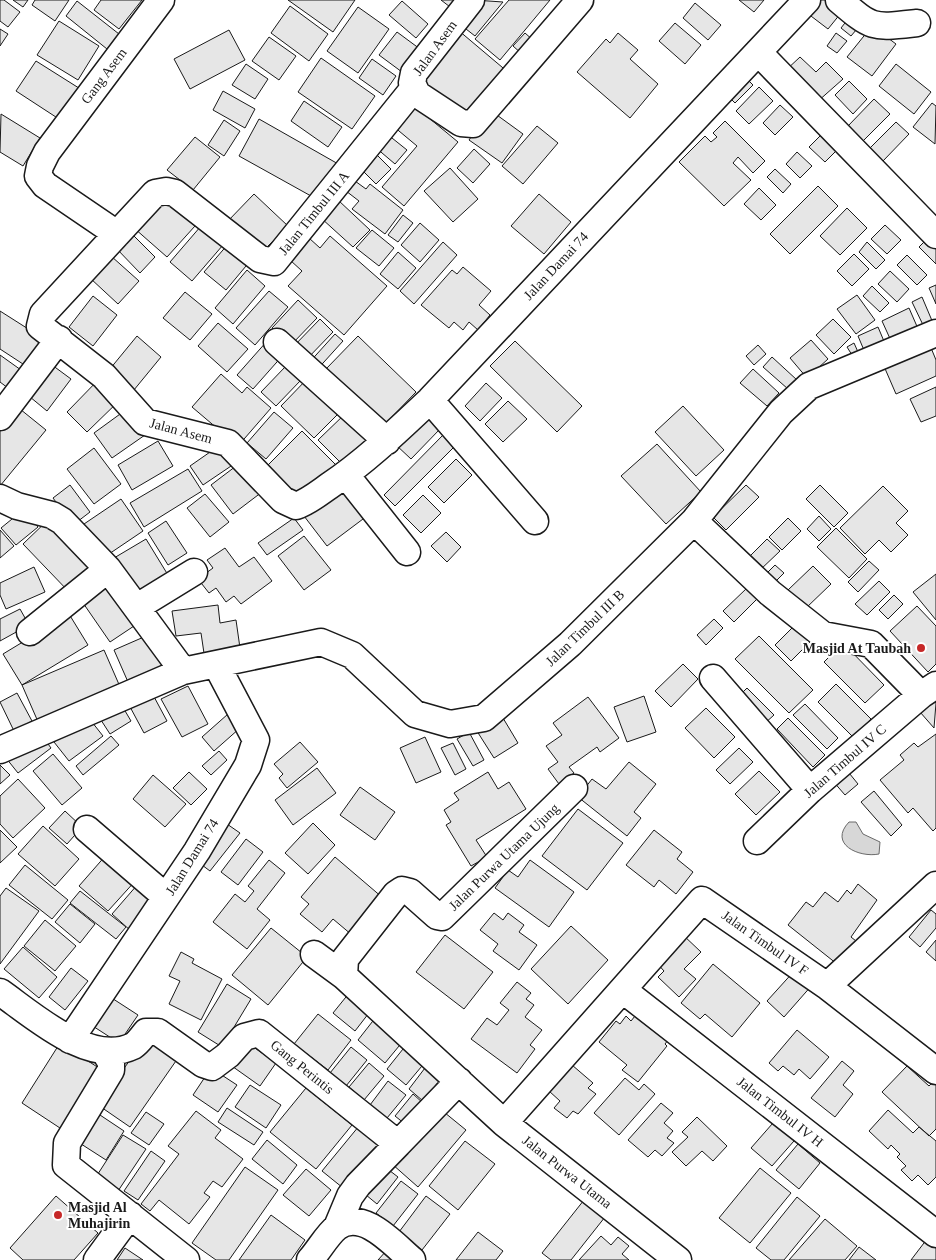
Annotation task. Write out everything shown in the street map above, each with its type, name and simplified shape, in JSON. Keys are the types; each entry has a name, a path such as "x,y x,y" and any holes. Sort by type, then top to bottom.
{"street":[{"name":"Gang Asem","path":"117,234 45,185 38,176 40,166 47,152 161,0"},
{"name":"Jalan Asem","path":"471,0 414,72 412,83 417,94 461,123 473,124 580,0"},
{"name":"Jalan Damai 74","path":"288,503 296,506 305,503 346,475 387,441 430,400 807,0"},
{"path":"839,0 864,21 878,27 917,23"},
{"path":"758,52 936,235"},
{"name":"Jalan Timbul III A","path":"43,314 155,193 166,190 175,193 260,259 274,262 414,88"},
{"name":"Jalan Asem","path":"43,314 40,326 104,376 145,422 228,444 288,503"},
{"name":"Jalan Timbul III B","path":"183,671 322,642 352,655 415,714 450,724 484,718 570,644 694,521 781,412 809,386 936,333"},
{"path":"0,416 59,339"},
{"path":"278,342 387,441"},
{"path":"430,400 535,521"},
{"path":"346,475 407,552"},
{"path":"0,498 17,506 52,515 62,521 108,569 183,671 0,750"},
{"path":"694,521 770,594 823,635 871,644 928,690"},
{"path":"30,632 108,569"},
{"path":"137,608 194,572"},
{"name":"Jalan Damai 74","path":"70,1040 197,851 248,765 256,740 216,664"},
{"path":"713,678 810,790"},
{"name":"Jalan Timbul IV C","path":"757,841 810,790 928,690"},
{"name":"Jalan Purwa Utama Ujung","path":"344,976 345,959 396,894 402,890 410,892 437,916 442,917 574,788"},
{"path":"87,829 166,897"},
{"path":"827,986 932,894"},
{"name":"Jalan Timbul IV F","path":"623,990 702,900 827,986 936,1071"},
{"path":"310,1260 337,1228 350,1196 358,1185 459,1081 344,976 314,954"},
{"path":"504,1123 623,990"},
{"name":"Jalan Timbul IV H","path":"623,990 936,1234"},
{"name":"Gang Perintis","path":"0,992 70,1040 104,1051 134,1045 146,1032 158,1032 202,1064 212,1067 228,1055 244,1036 259,1033 398,1144"},
{"path":"104,1051 110,1062 111,1070 67,1143 64,1161 66,1165 186,1260"},
{"name":"Jalan Purwa Utama","path":"459,1081 504,1123 678,1260"},
{"path":"97,1260 130,1215"},
{"path":"337,1228 348,1222 360,1221 370,1226 412,1260"}],"shaded area":[{"path":"849,822 856,822 863,834 880,842 879,854 863,854 849,848 844,843 842,837 843,830"}],"building":[{"path":"0,0 4,0 20,12 8,27 0,21"},
{"path":"13,0 28,0 23,7"},
{"path":"35,0 69,0 55,21 32,5"},
{"path":"101,0 142,0 119,29 94,10"},
{"path":"288,0 355,0 333,32"},
{"path":"441,0 461,0 454,10"},
{"path":"474,0 503,2 475,36 457,22"},
{"path":"509,0 550,0 500,60 475,39"},
{"path":"739,0 764,0 754,12"},
{"path":"817,0 836,0 845,8 828,29 807,13"},
{"path":"77,1 119,34 107,49 66,16"},
{"path":"402,1 428,24 416,38 389,15"},
{"path":"695,3 721,25 708,40 683,18"},
{"path":"290,6 328,34 309,61 271,33"},
{"path":"358,7 389,29 358,73 327,51"},
{"path":"852,14 862,23 851,36 841,28"},
{"path":"59,21 99,46 78,80 37,55"},
{"path":"675,23 701,45 685,64 659,41"},
{"path":"872,26 896,44 872,76 847,57"},
{"path":"0,29 8,34 0,46"},
{"path":"229,30 245,60 190,89 174,59"},
{"path":"458,30 509,73 467,123 416,80"},
{"path":"397,32 420,49 402,72 379,55"},
{"path":"525,33 534,41 522,54 513,46"},
{"path":"618,33 638,50 630,59 658,84 630,118 577,72 606,39 610,43"},
{"path":"836,33 847,41 837,53 827,46"},
{"path":"269,37 296,56 279,80 252,61"},
{"path":"800,57 816,72 826,62 843,79 817,102 785,71"},
{"path":"321,58 375,96 352,129 298,92"},
{"path":"372,59 396,76 383,95 359,78"},
{"path":"36,61 82,90 62,121 16,91"},
{"path":"246,64 268,79 255,99 232,85"},
{"path":"896,64 931,92 914,114 879,86"},
{"path":"743,75 753,85 735,103 725,93"},
{"path":"849,81 867,99 853,114 835,95"},
{"path":"759,87 773,101 749,124 736,111"},
{"path":"223,91 255,109 245,128 213,110"},
{"path":"874,99 890,114 863,141 848,126"},
{"path":"304,101 342,127 328,147 291,121"},
{"path":"932,103 936,106 935,144 913,127"},
{"path":"412,104 458,142 404,206 382,187 417,146 393,126"},
{"path":"780,105 793,117 775,135 763,123"},
{"path":"490,110 523,134 502,163 469,140"},
{"path":"1,114 40,138 23,166 0,152"},
{"path":"259,119 340,165 320,201 239,156"},
{"path":"224,120 240,131 224,156 208,145"},
{"path":"725,121 765,161 753,173 738,157 733,163 751,180 724,206 679,162 705,136 711,142 717,137 713,133"},
{"path":"896,122 909,134 883,161 870,148"},
{"path":"537,126 558,143 523,184 502,166"},
{"path":"387,134 407,150 395,164 375,147"},
{"path":"821,135 837,150 825,162 809,147"},
{"path":"195,137 220,157 193,190 167,170"},
{"path":"474,149 490,164 473,183 457,168"},
{"path":"374,152 391,169 376,184 359,167"},
{"path":"797,152 812,166 800,178 786,164"},
{"path":"450,168 478,199 453,222 424,191"},
{"path":"775,169 791,184 783,193 767,177"},
{"path":"355,181 366,189 370,184 403,210 385,234 352,209 359,201 346,191"},
{"path":"818,186 838,206 790,254 770,234"},
{"path":"759,188 776,205 761,220 744,204"},
{"path":"254,194 288,226 259,255 226,223"},
{"path":"539,194 571,222 544,254 511,226"},
{"path":"163,197 195,226 167,257 134,228"},
{"path":"338,200 370,230 353,247 321,218"},
{"path":"847,208 867,228 840,255 820,236"},
{"path":"403,215 413,223 398,242 388,235"},
{"path":"420,223 439,240 420,262 401,245"},
{"path":"885,225 901,240 887,254 871,239"},
{"path":"201,226 223,245 192,281 170,262"},
{"path":"372,230 394,248 379,266 356,248"},
{"path":"130,232 155,257 140,273 115,247"},
{"path":"330,236 387,286 344,335 288,286 302,271 290,260 309,238 320,248"},
{"path":"929,237 936,244 936,264 919,247"},
{"path":"443,242 457,255 414,304 400,291"},
{"path":"867,242 885,260 876,269 859,252"},
{"path":"229,243 251,260 226,290 204,272"},
{"path":"398,252 416,268 398,289 380,274"},
{"path":"854,254 869,269 852,286 837,271"},
{"path":"907,255 927,275 917,285 897,265"},
{"path":"111,256 139,281 118,304 90,278"},
{"path":"463,267 491,291 479,305 490,315 478,330 469,322 463,330 454,322 449,328 421,305 452,270 457,274"},
{"path":"247,270 265,286 233,324 215,308"},
{"path":"890,271 909,289 897,302 878,284"},
{"path":"936,285 936,304 929,288"},
{"path":"872,286 889,303 880,312 863,296"},
{"path":"269,291 288,307 255,345 236,328"},
{"path":"185,292 212,314 190,340 163,318"},
{"path":"857,295 875,320 856,334 837,309"},
{"path":"93,296 117,315 93,346 69,327"},
{"path":"922,297 933,323 924,327 912,302"},
{"path":"298,300 317,318 291,345 272,328"},
{"path":"909,308 919,331 892,343 882,321"},
{"path":"0,311 44,339 26,366 0,349"},
{"path":"320,319 333,332 304,362 291,349"},
{"path":"833,319 851,337 834,354 816,335"},
{"path":"218,323 248,349 227,372 198,346"},
{"path":"878,327 886,346 866,355 858,336"},
{"path":"335,334 343,341 314,373 307,365"},
{"path":"137,336 161,357 129,396 105,375"},
{"path":"358,336 416,392 383,426 325,370"},
{"path":"268,340 284,354 253,389 237,375"},
{"path":"811,340 828,359 807,378 790,358"},
{"path":"515,341 582,406 557,432 490,366"},
{"path":"854,343 858,352 852,355 847,347"},
{"path":"929,343 936,360 936,376 896,394 883,364"},
{"path":"758,345 766,354 754,365 746,356"},
{"path":"0,355 21,370 8,388 0,382"},
{"path":"772,357 797,380 788,389 763,367"},
{"path":"48,362 71,379 47,411 24,392"},
{"path":"286,366 301,380 276,406 261,392"},
{"path":"753,369 779,393 767,406 740,383"},
{"path":"221,374 242,393 247,387 271,408 238,446 192,407"},
{"path":"102,376 123,397 87,432 67,412"},
{"path":"309,377 342,410 314,438 281,406"},
{"path":"486,383 502,398 480,421 465,406"},
{"path":"936,387 936,416 921,422 910,399"},
{"path":"508,401 527,419 503,442 485,424"},
{"path":"15,405 46,430 0,486 0,422"},
{"path":"683,406 724,450 696,476 655,432"},
{"path":"127,409 145,435 112,458 94,433"},
{"path":"274,412 293,428 266,459 247,443"},
{"path":"347,412 372,438 343,465 318,440"},
{"path":"424,414 440,429 411,459 395,444"},
{"path":"302,431 336,465 299,501 266,467"},
{"path":"445,433 457,444 395,506 384,495"},
{"path":"158,441 173,466 132,490 118,465"},
{"path":"223,443 237,462 203,485 190,466"},
{"path":"657,444 701,492 666,524 621,476"},
{"path":"94,448 121,484 94,504 67,469"},
{"path":"456,459 472,475 444,503 428,487"},
{"path":"240,463 262,492 233,514 211,485"},
{"path":"188,469 202,491 144,527 130,503"},
{"path":"348,483 371,513 327,546 304,516"},
{"path":"70,485 90,512 73,525 53,498"},
{"path":"746,485 759,497 726,530 713,517"},
{"path":"820,485 848,513 834,527 806,499"},
{"path":"883,486 908,511 896,523 908,535 891,552 879,540 865,554 840,528"},
{"path":"205,494 229,522 210,537 187,508"},
{"path":"423,495 441,513 421,533 403,515"},
{"path":"121,499 143,531 106,556 84,524"},
{"path":"23,510 38,527 16,545 1,528"},
{"path":"819,516 831,529 819,541 807,529"},
{"path":"51,517 99,567 71,594 23,544"},
{"path":"294,518 303,530 267,555 258,543"},
{"path":"788,518 801,531 782,550 769,537"},
{"path":"166,521 187,553 168,565 148,533"},
{"path":"836,528 867,559 849,578 817,547"},
{"path":"0,530 14,546 0,558"},
{"path":"446,532 461,547 447,562 431,546"},
{"path":"304,536 331,570 304,590 278,556"},
{"path":"146,539 168,575 135,594 114,558"},
{"path":"767,539 780,551 759,571 747,559"},
{"path":"225,548 239,567 254,557 272,581 241,604 234,596 226,602 216,588 209,593 198,579 213,568 207,560"},
{"path":"869,561 879,570 858,592 848,582"},
{"path":"775,565 784,573 773,584 765,575"},
{"path":"813,566 831,584 806,608 788,590"},
{"path":"34,567 45,592 6,609 0,595 0,583"},
{"path":"936,574 936,620 913,592"},
{"path":"110,579 140,622 110,642 81,600"},
{"path":"879,581 890,592 867,615 855,604"},
{"path":"747,588 757,599 734,622 723,611"},
{"path":"894,595 903,604 888,619 879,610"},
{"path":"218,605 220,623 236,620 241,655 205,660 201,633 176,636 172,611"},
{"name":"Masjid At Taubah","path":"917,606 936,626 936,664 928,672 890,631"},
{"path":"20,609 29,625 0,641 0,619"},
{"path":"69,614 88,645 22,685 3,654"},
{"path":"714,619 723,628 706,645 697,635"},
{"path":"796,624 812,640 791,661 775,645"},
{"path":"153,633 167,665 128,682 114,650"},
{"path":"759,636 813,690 789,713 735,659"},
{"path":"843,643 884,685 865,703 824,662"},
{"path":"104,650 121,689 39,724 22,685"},
{"path":"683,664 698,679 671,707 655,691"},
{"path":"836,684 871,719 853,737 818,702"},
{"path":"188,686 208,724 182,737 161,699"},
{"path":"747,688 774,715 764,724 738,697"},
{"path":"17,693 32,721 14,731 0,702"},
{"path":"152,693 167,721 144,733 129,705"},
{"path":"644,696 656,732 627,742 614,707"},
{"path":"588,697 619,738 600,752 597,747 569,767 574,773 559,784 548,769 558,762 546,746 562,735 553,723"},
{"path":"934,700 936,703 934,728 920,712"},
{"path":"121,704 131,721 110,734 99,717"},
{"path":"805,704 838,738 827,749 793,715"},
{"path":"706,708 735,737 714,758 685,728"},
{"path":"500,713 518,743 494,758 475,728"},
{"path":"228,714 240,728 214,751 202,737"},
{"path":"88,717 103,736 69,761 54,742"},
{"path":"788,718 825,755 813,767 777,729"},
{"path":"469,732 484,760 473,766 457,739"},
{"path":"40,733 51,748 18,773 6,758"},
{"path":"936,734 936,828 933,831 913,808 908,813 880,780 904,760 900,755 914,743 918,747"},
{"path":"111,736 119,745 83,775 76,766"},
{"path":"425,737 441,772 416,783 400,748"},
{"path":"300,742 318,762 287,788 279,778 283,774 274,764"},
{"path":"453,743 466,769 455,775 441,748"},
{"path":"739,748 753,762 730,784 716,770"},
{"path":"219,751 227,760 211,775 202,766"},
{"path":"53,754 82,788 62,805 33,771"},
{"path":"629,762 656,784 634,812 641,818 627,836 578,797 592,779 606,789"},
{"path":"0,765 10,775 0,784"},
{"path":"317,768 336,793 293,825 275,800"},
{"path":"845,768 858,784 845,795 832,780"},
{"path":"759,771 780,792 756,815 735,794"},
{"path":"189,772 207,789 191,805 173,788"},
{"path":"488,772 498,789 509,782 526,809 476,840 487,857 471,866 446,825 451,822 444,810 459,800 454,793"},
{"path":"153,775 186,804 165,827 133,799"},
{"path":"18,779 45,808 13,838 0,824 0,796"},
{"path":"360,787 395,812 375,840 340,815"},
{"path":"874,791 902,825 891,836 861,802"},
{"path":"578,809 623,843 587,890 542,856"},
{"path":"65,811 82,827 67,844 49,828"},
{"path":"313,823 335,845 308,874 285,853"},
{"path":"227,824 240,833 210,871 198,862"},
{"path":"43,826 79,859 55,886 18,854"},
{"path":"0,830 17,847 0,863"},
{"path":"654,830 682,852 677,859 693,872 676,894 659,880 654,887 626,865"},
{"path":"246,839 263,852 238,885 221,872"},
{"path":"107,854 137,879 108,911 79,886"},
{"path":"335,857 383,898 352,935 333,919 322,932 300,914 309,904 301,897"},
{"path":"269,860 285,873 257,909 270,920 247,949 213,922 235,894 245,902 254,891 248,886"},
{"path":"530,860 574,892 549,927 495,888 508,870 518,877"},
{"path":"25,865 68,900 52,919 9,885"},
{"path":"138,884 158,902 131,931 112,914"},
{"path":"858,884 877,900 851,937 856,941 837,964 788,925 806,902 813,907 825,892 838,902 847,890 851,894"},
{"path":"6,888 39,911 0,964 0,896"},
{"path":"80,891 126,927 116,939 70,903"},
{"path":"70,904 95,924 80,943 55,922"},
{"path":"931,910 936,914 936,928 920,947 909,937"},
{"path":"494,913 503,920 508,913 524,925 519,932 537,945 519,970 493,951 498,944 480,930"},
{"path":"45,920 76,946 55,971 24,946"},
{"path":"571,926 608,960 568,1004 531,969"},
{"path":"271,928 307,957 268,1005 232,975"},
{"path":"682,934 701,952 684,969 696,979 679,997 658,977 664,971 656,962"},
{"path":"445,935 493,972 464,1009 416,972"},
{"path":"936,940 936,961 926,952"},
{"path":"23,947 57,977 39,998 4,969"},
{"path":"181,952 194,959 192,963 222,979 201,1020 169,1004 180,981 169,976"},
{"path":"713,964 760,1003 732,1037 705,1014 700,1019 681,1003"},
{"path":"71,968 88,981 65,1010 49,997"},
{"path":"796,969 813,984 784,1017 767,1001"},
{"path":"517,982 531,993 526,999 534,1005 525,1017 542,1030 530,1045 535,1049 517,1073 471,1039 487,1018 497,1025 509,1010 500,1003"},
{"path":"227,984 251,999 222,1047 198,1032"},
{"path":"350,992 372,1009 355,1031 333,1013"},
{"path":"104,993 138,1015 119,1043 85,1021"},
{"path":"318,1014 351,1040 328,1070 294,1044"},
{"path":"626,1016 631,1021 635,1016 652,1030 657,1023 672,1035 665,1044 667,1046 638,1082 622,1070 627,1065 599,1042 616,1021 620,1024"},
{"path":"376,1017 404,1040 385,1063 358,1040"},
{"path":"797,1030 829,1057 810,1079 799,1069 794,1075 783,1066 778,1071 769,1063"},
{"path":"147,1036 178,1058 130,1127 98,1105"},
{"path":"245,1041 276,1063 260,1086 229,1064"},
{"path":"60,1043 102,1070 63,1130 22,1103"},
{"path":"407,1044 427,1060 406,1085 387,1069"},
{"path":"351,1047 367,1060 346,1086 330,1073"},
{"path":"842,1061 854,1071 843,1085 853,1094 835,1117 811,1098"},
{"path":"369,1063 384,1076 364,1100 349,1087"},
{"path":"428,1064 443,1076 423,1101 409,1089"},
{"path":"572,1065 593,1083 588,1088 596,1094 578,1114 573,1111 567,1118 554,1108 560,1101 549,1091"},
{"path":"907,1066 929,1086 934,1081 936,1083 936,1129 929,1136 882,1092"},
{"path":"211,1068 237,1085 218,1112 193,1095"},
{"path":"625,1078 639,1090 644,1084 655,1094 619,1135 594,1113"},
{"path":"388,1081 406,1095 387,1118 370,1105"},
{"path":"250,1085 281,1105 266,1128 235,1107"},
{"path":"306,1088 352,1125 316,1169 270,1132"},
{"path":"413,1094 423,1103 405,1124 395,1116"},
{"path":"661,1103 673,1113 664,1123 673,1131 667,1138 674,1143 662,1156 655,1150 648,1157 628,1140"},
{"path":"227,1108 263,1132 254,1145 218,1122"},
{"path":"439,1108 466,1130 418,1187 392,1164"},
{"path":"888,1110 913,1133 919,1127 936,1141 936,1177 928,1185 918,1175 912,1181 901,1170 906,1166 897,1157 900,1154 891,1145 888,1149 869,1131"},
{"path":"196,1111 221,1130 215,1138 243,1159 222,1187 213,1181 204,1193 210,1197 189,1224 159,1200 150,1211 141,1204 179,1154 168,1146"},
{"path":"146,1112 164,1124 149,1145 131,1133"},
{"path":"97,1113 124,1131 106,1160 78,1142"},
{"path":"780,1115 801,1133 772,1166 751,1148"},
{"path":"697,1117 727,1146 713,1161 702,1151 686,1166 672,1152 688,1137 682,1132"},
{"path":"359,1126 385,1146 348,1192 322,1171"},
{"path":"123,1135 146,1149 116,1194 94,1180"},
{"path":"267,1140 297,1165 283,1184 252,1159"},
{"path":"465,1141 495,1164 458,1210 429,1186"},
{"path":"798,1144 820,1163 799,1189 776,1170"},
{"path":"151,1151 165,1161 138,1200 124,1191"},
{"path":"381,1164 398,1177 377,1204 360,1190"},
{"path":"245,1167 278,1190 229,1260 216,1260 192,1243"},
{"path":"760,1168 791,1193 750,1243 719,1218"},
{"path":"306,1169 331,1190 309,1216 283,1195"},
{"path":"401,1181 418,1194 393,1226 376,1213"},
{"name":"Masjid Al Muhajirin","path":"56,1196 98,1233 74,1260 23,1260 10,1248"},
{"path":"426,1196 450,1214 422,1250 399,1232"},
{"path":"797,1197 820,1216 784,1260 771,1260 756,1248"},
{"path":"584,1200 605,1217 571,1260 551,1260 542,1253"},
{"path":"271,1215 305,1240 291,1260 239,1260"},
{"path":"825,1219 857,1246 845,1260 789,1260"},
{"path":"478,1232 503,1251 496,1260 456,1260"},
{"path":"601,1236 611,1245 618,1237 629,1246 622,1254 629,1260 579,1260"},
{"path":"927,1239 936,1246 936,1260 911,1260"},
{"path":"859,1247 876,1260 849,1260"},
{"path":"125,1248 143,1260 117,1260"},
{"path":"387,1250 398,1260 378,1260"}],"place":[{"name":"Masjid At Taubah","path":"921,648"},
{"name":"Masjid Al Muhajirin","path":"58,1215"}]}
